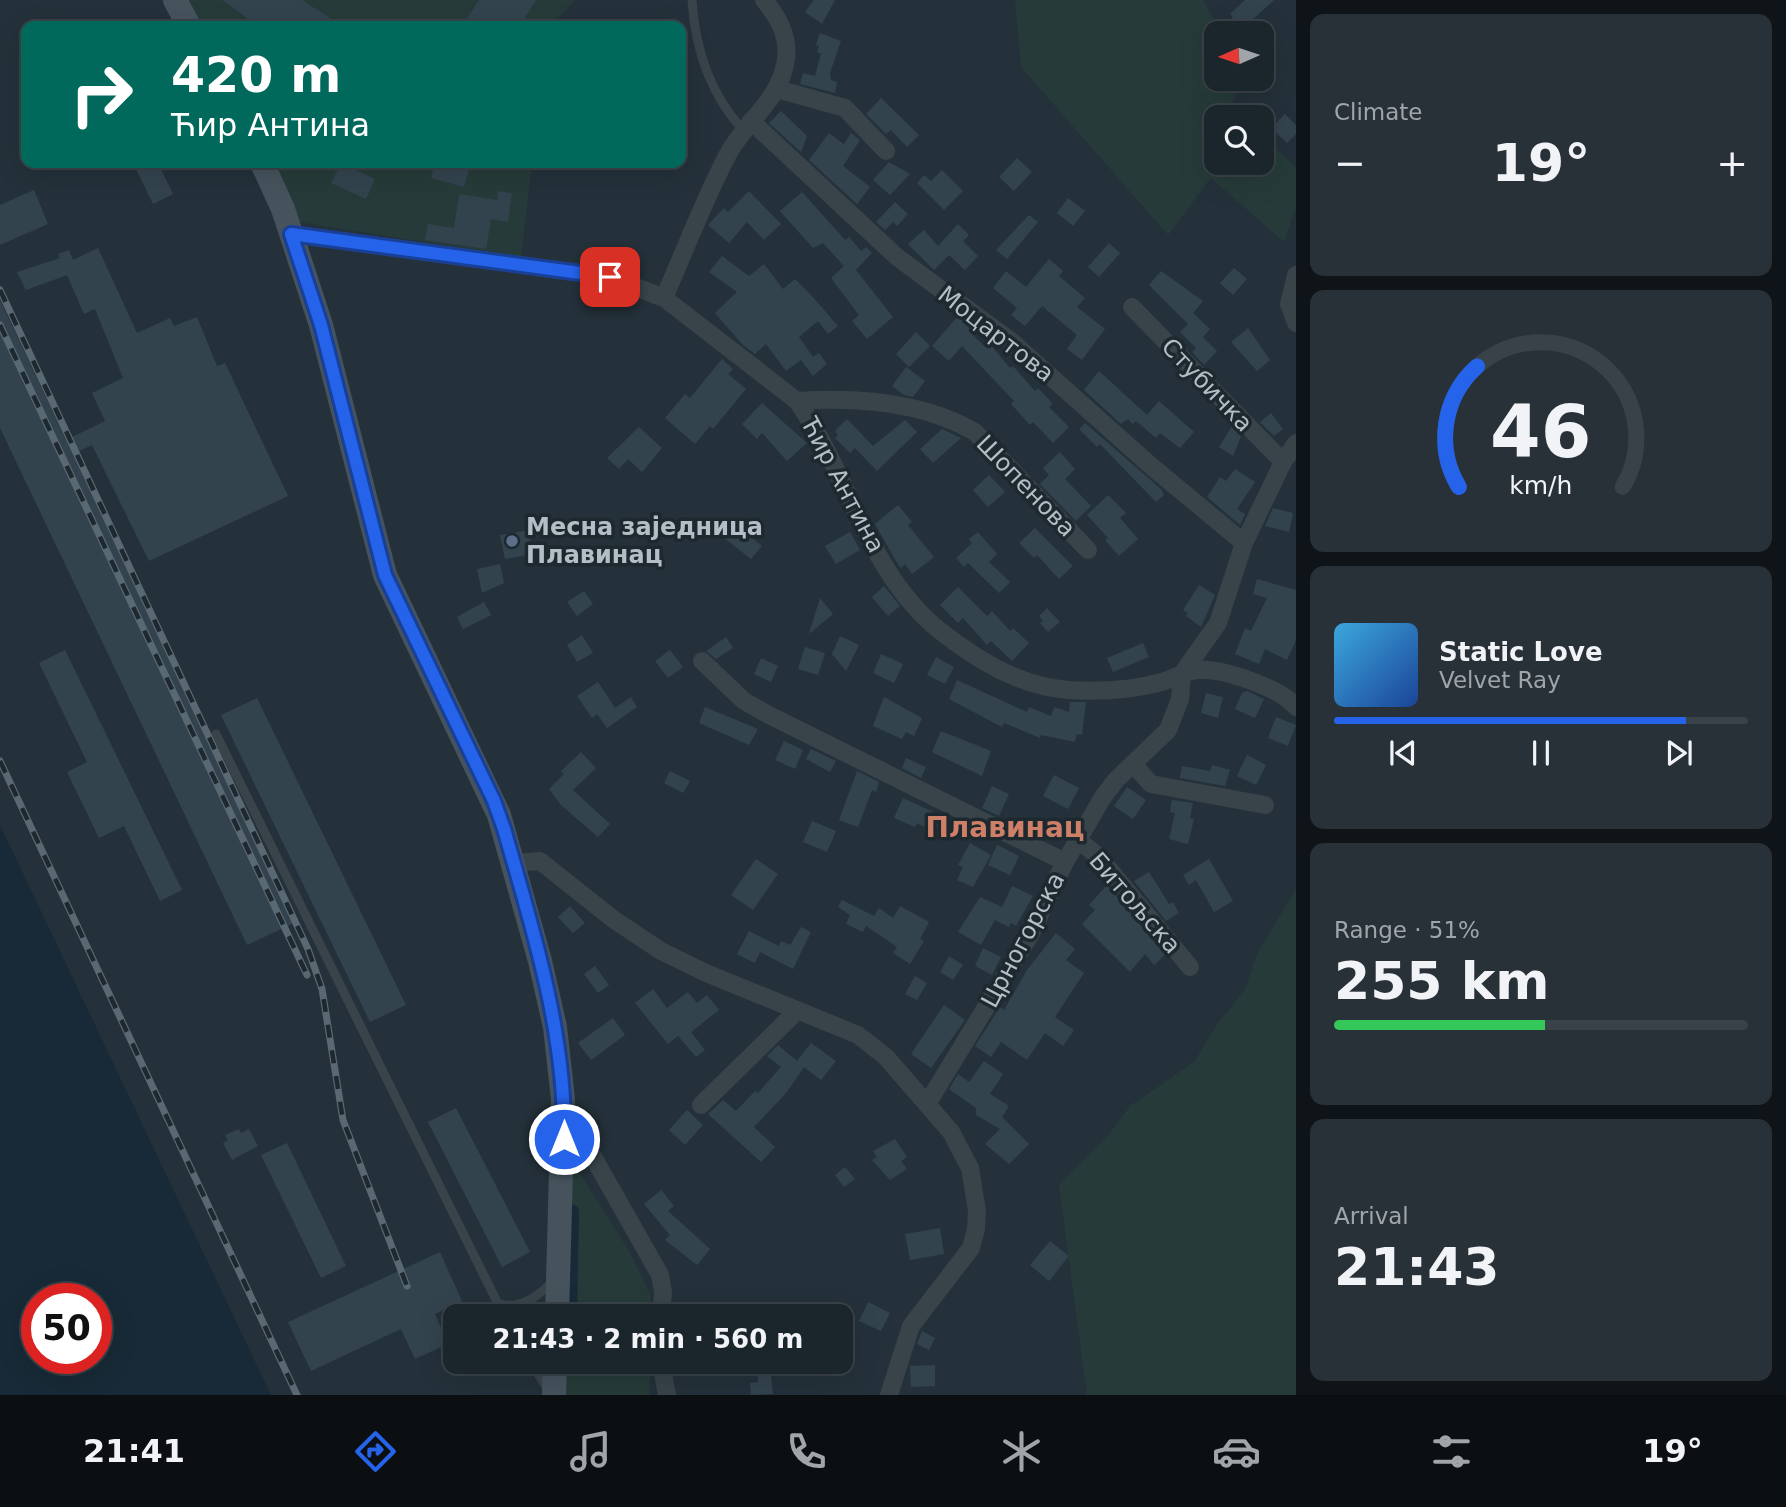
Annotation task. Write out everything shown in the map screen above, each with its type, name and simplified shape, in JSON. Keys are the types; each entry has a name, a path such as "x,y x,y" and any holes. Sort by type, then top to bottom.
{"main road":[{"path":"175,0 186,21"},
{"path":"264,168 291,234 324,337 385,575 494,801 514,863 555,1027 564,1121 558,1304"},
{"path":"553,1395 554,1374"}],"street":[{"path":"664,298 728,154 777,89 786,60 784,31 764,0"},
{"path":"777,89 845,108 886,151"},
{"name":"Моцартова","path":"747,126 897,257 1012,342 1150,466 1244,543"},
{"name":"Ћир Антина","path":"291,234 576,271 610,277 664,298 797,401 810,418 856,513 897,584 919,612 961,646 1019,680 1057,689 1090,691 1133,687 1200,670 1225,674 1279,692 1296,707"},
{"path":"1296,275 1289,304 1296,323"},
{"name":"Стубичка","path":"1132,307 1283,462"},
{"name":"Шопенова","path":"797,401 834,399 885,404 936,414 963,425 975,432 1088,550"},
{"path":"1182,674 1222,616 1244,543 1283,462 1296,443"},
{"path":"702,661 744,701 767,714 1065,862"},
{"name":"Црногорска","path":"927,1104 1030,935 1065,862 1103,797 1133,764 1156,744 1174,718 1180,699 1182,674"},
{"path":"1133,764 1151,784 1265,805"},
{"name":"Битољска","path":"1078,840 1098,856 1191,967"},
{"path":"514,863 540,861 613,919 661,951 706,973 858,1035 875,1047 951,1132 970,1168 977,1211 976,1229 971,1248 911,1326 889,1395"},
{"path":"701,1105 798,1010"},
{"path":"564,1121 579,1132 660,1275 662,1304"},
{"path":"663,1374 667,1395"}],"lane":[{"path":"692,0 703,64 716,96 747,126"},
{"path":"216,734 497,1303 506,1307 525,1303 559,1275"},
{"path":"538,1374 553,1395"}],"green space":[{"path":"186,0 575,0 556,21 197,21"},
{"path":"1015,0 1203,0 1215,21 1204,21 1204,91 1236,91 1232,105 1204,105 1204,175 1274,175 1274,148 1296,167 1296,207 1284,242 1211,178 1168,235 1021,67"},
{"path":"275,168 531,168 521,257 298,222"},
{"path":"1296,889 1296,1395 1087,1395 1059,1185 1108,1136 1130,1106 1194,1062 1218,1023 1245,990 1257,954"},
{"path":"570,1158 629,1251 651,1296 651,1304 570,1304 572,1256"},
{"path":"566,1374 650,1374 649,1395 565,1395"}],"water":[{"path":"0,825 271,1395 0,1395"}],"building":[{"path":"223,0 302,0 334,21 250,21"},
{"path":"479,0 536,0 523,21 465,21"},
{"path":"814,0 835,0 822,24 805,12"},
{"path":"1245,0 1274,0 1251,21 1229,21 1233,17 1230,14"},
{"path":"820,33 841,41 830,73 831,80 837,82 835,93 800,84 803,73 815,76 821,54 817,52 819,46 816,45"},
{"path":"881,98 919,135 907,147 891,130 886,134 866,114"},
{"path":"781,111 807,136 801,152 769,123"},
{"path":"1285,114 1296,125 1296,134 1287,143 1274,131 1274,125"},
{"path":"829,133 844,144 851,133 860,140 843,166 870,187 857,204 809,160"},
{"path":"1017,158 1032,172 1014,191 999,177"},
{"path":"889,162 910,174 890,195 873,180"},
{"path":"135,168 160,168 173,194 153,204"},
{"path":"338,168 352,168 375,179 366,199 331,183"},
{"path":"434,168 470,168 464,187 431,178"},
{"path":"942,170 963,191 944,210 917,183 924,175 931,181"},
{"path":"34,190 48,224 0,245 0,205"},
{"path":"498,191 512,193 508,222 491,219 486,249 425,240 428,224 454,228 459,194 497,200"},
{"path":"749,191 781,224 764,240 747,222 729,243 708,225 724,208 728,212"},
{"path":"802,192 845,240 849,237 861,251 866,247 872,253 856,270 893,317 867,339 852,321 859,315 831,278 844,266 823,243 813,248 780,211"},
{"path":"1068,198 1085,211 1073,226 1057,213"},
{"path":"895,202 908,214 897,226 893,222 885,230 876,222"},
{"path":"1029,215 1038,222 1007,259 996,250"},
{"path":"958,224 969,235 963,241 978,256 965,270 949,255 934,270 908,244 924,230 938,246"},
{"path":"1109,243 1120,253 1099,277 1088,267"},
{"path":"98,248 137,333 170,318 174,326 197,317 217,366 225,363 288,496 149,561 92,445 73,454 294,923 247,945 0,428 0,300 66,440 105,421 92,393 123,378 95,309 84,314 67,275 26,290 17,272 60,258 58,254 69,250 73,260"},
{"path":"722,256 749,276 764,264 783,289 795,279 811,295 838,326 828,334 818,321 799,337 813,357 819,353 827,364 813,376 801,360 786,371 766,344 755,354 742,344 715,313 737,292 709,272"},
{"path":"1049,259 1063,271 1059,276 1085,298 1077,307 1105,329 1082,360 1067,349 1077,335 1042,306 1025,326 1011,315 1017,308 993,288 1006,271 1026,287"},
{"path":"1234,268 1247,279 1233,295 1220,283"},
{"path":"1161,271 1203,301 1193,313 1210,329 1203,337 1217,351 1204,365 1192,352 1196,348 1180,332 1188,324 1149,285"},
{"path":"958,316 971,327 968,330 985,347 989,343 1010,368 1013,366 1035,391 1038,388 1053,404 1049,407 1069,427 1053,443 1033,422 1030,425 1011,404 1014,401 962,346 949,361 932,346"},
{"path":"1248,328 1270,360 1257,371 1231,342"},
{"path":"916,332 930,346 909,367 896,354"},
{"path":"722,359 733,369 728,374 746,389 713,429 710,426 695,444 665,418 685,394 690,398"},
{"path":"906,367 925,381 913,397 904,395 892,386"},
{"path":"1099,371 1147,415 1159,401 1194,432 1180,448 1160,433 1156,438 1136,421 1133,424 1128,419 1121,424 1084,390"},
{"path":"762,403 807,443 787,461 762,433 757,439 742,424"},
{"path":"1271,413 1283,429 1274,436 1260,422"},
{"path":"847,419 873,446 905,420 917,432 877,471 855,448 850,453 835,438 838,435 835,431"},
{"path":"1085,423 1161,489 1164,495 1156,502 1100,444 1097,447 1079,429"},
{"path":"1232,426 1241,436 1233,456 1219,447"},
{"path":"639,427 662,448 642,472 628,459 619,469 607,458"},
{"path":"942,429 961,438 933,463 920,449"},
{"path":"1060,452 1075,469 1065,479 1091,506 1076,521 1040,484 1049,475 1043,468"},
{"path":"1235,469 1255,482 1237,509 1245,514 1240,525 1207,497 1220,477 1226,481"},
{"path":"989,475 1005,492 988,507 973,490"},
{"path":"1108,495 1126,513 1120,518 1138,539 1119,556 1105,540 1108,538 1087,515"},
{"path":"898,505 912,522 908,525 934,557 912,574 905,564 901,568 875,524"},
{"path":"1273,508 1293,513 1289,532 1265,526"},
{"path":"734,523 762,546 751,559 723,537"},
{"path":"1035,528 1073,566 1059,579 1037,555 1034,558 1019,543"},
{"path":"528,530 533,554 505,559 500,535"},
{"path":"850,532 860,550 836,564 825,546"},
{"path":"978,532 997,554 989,562 1010,582 999,593 968,563 964,567 956,558 972,543 969,539"},
{"path":"500,564 504,583 482,593 477,569"},
{"path":"1257,579 1296,590 1296,640 1287,660 1265,649 1259,664 1235,654 1245,628 1251,631 1267,598 1253,594"},
{"path":"1199,585 1215,595 1201,627 1186,616 1188,613 1183,610"},
{"path":"884,586 900,606 888,616 872,597"},
{"path":"958,587 987,616 992,611 1010,631 1013,628 1029,643 1012,661 991,641 987,645 963,618 958,623 940,605"},
{"path":"584,591 593,604 577,616 567,602"},
{"path":"820,598 833,614 809,634"},
{"path":"484,602 491,615 463,629 457,617"},
{"path":"1047,608 1060,622 1048,632 1040,623 1043,621 1039,616"},
{"path":"582,635 593,653 577,662 567,645"},
{"path":"840,636 859,645 846,671 832,654"},
{"path":"726,637 733,648 716,659 706,651"},
{"path":"1143,643 1149,657 1113,672 1107,658"},
{"path":"805,647 825,653 818,675 798,669"},
{"path":"65,650 182,890 160,901 124,826 99,838 67,772 87,762 39,663"},
{"path":"670,650 683,667 668,678 655,661"},
{"path":"881,654 903,664 894,683 873,673"},
{"path":"936,657 954,667 945,684 927,675"},
{"path":"761,658 778,666 771,682 754,674"},
{"path":"957,680 1027,712 1029,707 1051,716 1054,707 1069,712 1070,702 1086,702 1082,735 1077,734 1075,742 1041,735 1040,738 1004,723 1002,727 949,699"},
{"path":"598,682 615,708 631,697 637,707 607,728 597,714 592,718 577,696"},
{"path":"1247,691 1264,699 1255,718 1235,709 1242,693"},
{"path":"1206,693 1223,697 1218,718 1201,713"},
{"path":"884,697 922,718 914,736 906,732 902,739 873,726"},
{"path":"257,698 406,1005 370,1022 221,715"},
{"path":"705,707 758,729 749,745 699,723"},
{"path":"1276,717 1296,725 1288,746 1268,738"},
{"path":"941,731 991,751 982,776 932,752"},
{"path":"784,741 803,750 795,769 775,760"},
{"path":"811,749 836,761 830,772 806,759"},
{"path":"581,752 596,768 573,790 610,824 598,837 561,805 549,789 564,774 561,771"},
{"path":"1247,755 1266,765 1256,785 1237,776"},
{"path":"906,758 926,767 921,778 902,768"},
{"path":"1212,765 1230,770 1225,786 1180,778 1182,766 1210,771"},
{"path":"670,771 690,781 683,793 664,783"},
{"path":"857,771 879,782 876,792 872,790 858,827 839,820"},
{"path":"1054,775 1079,788 1068,809 1043,796"},
{"path":"992,786 1009,794 999,816 982,808"},
{"path":"1127,787 1146,800 1133,819 1114,806"},
{"path":"903,798 946,818 940,830 937,828 935,833 917,823 915,827 894,818"},
{"path":"1172,800 1193,803 1190,818 1194,819 1188,844 1169,839 1175,813 1170,812"},
{"path":"812,821 836,831 827,852 803,842"},
{"path":"970,843 991,855 973,887 957,880 963,867 958,865"},
{"path":"997,845 1019,856 1010,875 988,865"},
{"path":"756,859 778,874 753,910 731,895"},
{"path":"1209,859 1233,901 1214,912 1196,880 1189,885 1183,875"},
{"path":"1149,872 1169,904 1173,902 1179,913 1166,921 1134,881"},
{"path":"1107,885 1165,955 1154,965 1145,954 1130,972 1082,924 1095,910 1089,905"},
{"path":"1012,886 1033,896 1016,926 1011,923 1009,927 995,920 981,945 958,932 980,897 1002,907"},
{"path":"842,900 874,916 879,908 893,918 900,906 929,922 920,939 924,941 910,964 893,953 897,947 866,926 863,932 846,924 850,915 838,907"},
{"path":"570,906 585,923 573,933 558,917"},
{"path":"801,927 811,932 793,969 760,952 755,963 737,954 749,931 779,946 781,941 790,945"},
{"path":"1056,933 1075,949 1066,960 1084,973 1055,1017 1074,1030 1063,1046 1045,1033 1027,1060 1001,1042 991,1057 975,1046 1000,1007 1004,1010 1027,970"},
{"path":"983,948 1001,957 992,975 975,966"},
{"path":"949,956 963,965 953,980 940,972"},
{"path":"595,966 609,985 598,993 584,974"},
{"path":"915,976 927,983 917,1000 905,994"},
{"path":"653,989 667,1008 688,992 697,1003 707,995 719,1010 691,1032 705,1050 696,1057 678,1036 668,1044 635,1003"},
{"path":"944,1005 965,1020 931,1068 911,1054"},
{"path":"613,1018 625,1035 591,1060 578,1043"},
{"path":"811,1043 836,1061 821,1080 804,1067 787,1092 754,1127 775,1147 761,1162 708,1114 723,1100 736,1111 755,1091 758,1093 781,1067 767,1056 778,1045 797,1061"},
{"path":"984,1061 1003,1074 990,1094 1009,1106 1002,1117 1029,1144 1009,1164 985,1144 1000,1129 976,1115 976,1108 949,1089 958,1074 969,1082"},
{"path":"456,1108 530,1252 502,1267 428,1122"},
{"path":"687,1110 703,1125 685,1145 669,1130"},
{"path":"239,1129 241,1133 249,1129 258,1146 232,1160 223,1143 228,1140 225,1135"},
{"path":"895,1139 907,1157 901,1161 907,1169 890,1180 872,1160 877,1157 873,1151"},
{"path":"287,1143 346,1266 321,1278 261,1155"},
{"path":"845,1167 855,1179 844,1187 835,1175"},
{"path":"661,1190 674,1206 668,1211 710,1249 697,1265 665,1240 670,1235 644,1204"},
{"path":"940,1228 944,1254 910,1260 905,1234"},
{"path":"1050,1241 1069,1256 1049,1281 1030,1265"},
{"path":"440,1252 462,1301 443,1304 443,1310 435,1314 443,1332 443,1346 415,1359 401,1329 311,1371 288,1322"},
{"path":"868,1302 890,1313 881,1331 859,1321"},
{"path":"922,1331 935,1338 929,1350 917,1344"},
{"path":"935,1365 935,1386 911,1387 910,1366"},
{"path":"771,1375 773,1394 751,1395 750,1383 758,1382 758,1376"}],"waterway":[{"path":"569,1304 571,1212"}],"railway":[{"path":"0,290 308,949 322,989 343,1120 407,1286"},
{"path":"0,325 307,975"},
{"path":"0,761 297,1395"}],"place":[{"name":"Месна заједница Плавинац","path":"512,541"}],"district":[{"name":"Плавинац","path":"1005,827"}],"route":[{"path":"564,1139 562,1081 555,1027 504,829 494,801 385,575 321,325 291,234 610,277"}]}
